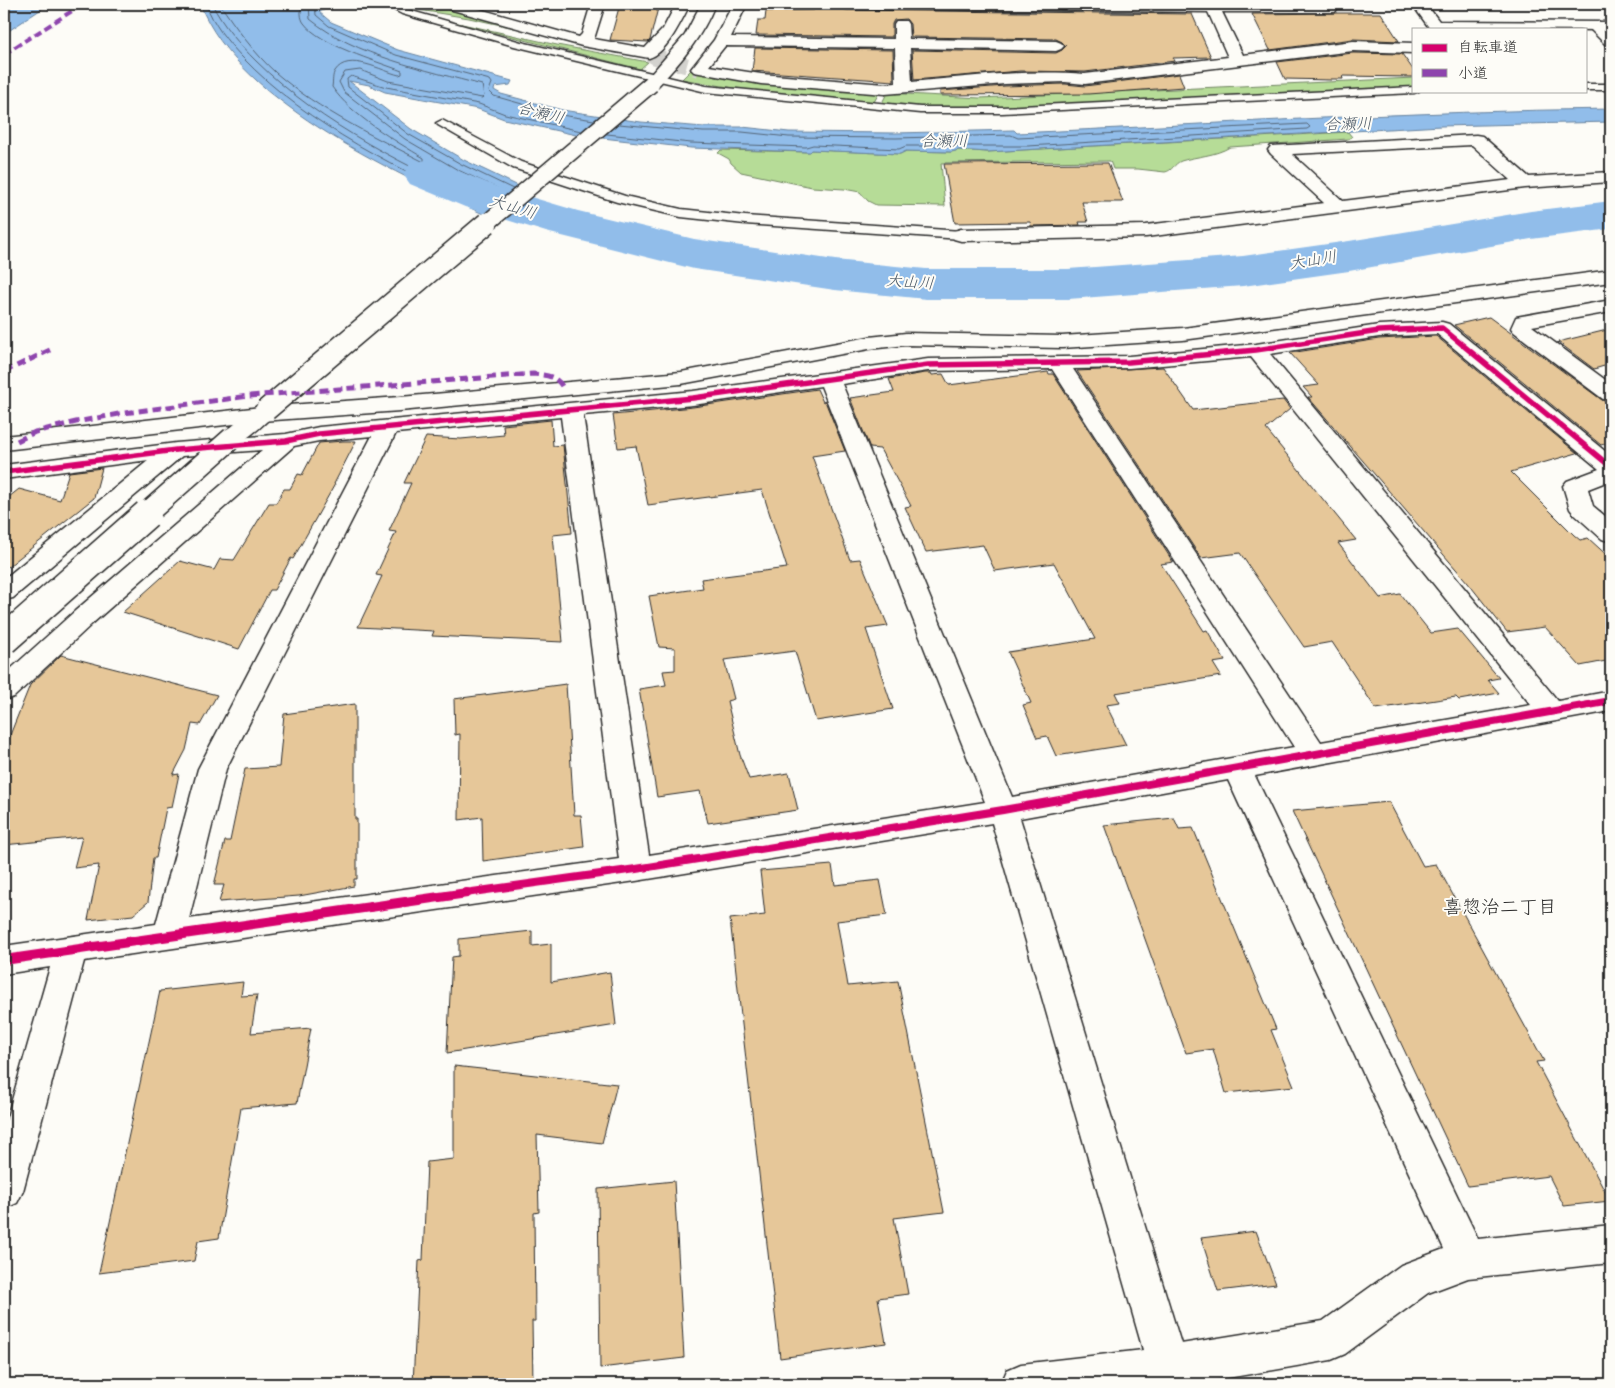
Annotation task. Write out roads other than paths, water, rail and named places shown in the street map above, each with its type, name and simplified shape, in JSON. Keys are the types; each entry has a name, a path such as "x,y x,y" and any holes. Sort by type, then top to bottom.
{"street":[{"path":"455,4 454,6 566,38 649,53 669,31 683,4"},
{"path":"582,42 589,36 598,4"},
{"path":"4,640 232,438 654,81 692,35 708,4"},
{"path":"740,4 721,41 699,69 761,79 886,89 1005,79 1065,77 1085,79 1353,46 1412,48"},
{"path":"846,4 1328,6 1353,46"},
{"path":"900,4 904,88"},
{"path":"1419,4 1436,27 1611,26"},
{"path":"1047,5 1065,77"},
{"path":"1212,6 1237,59"},
{"path":"1556,12 1568,26"},
{"path":"721,41 1056,46"},
{"path":"1339,207 1277,150 1476,140 1525,184"},
{"path":"961,235 1146,231 1525,184 1611,178"},
{"path":"4,443 263,412 400,404 681,378 869,343 906,339 1062,342 1183,334 1611,276"},
{"path":"1611,306 1523,321 1521,328 1611,394"},
{"path":"6,474 176,450 286,441 319,434 693,398 928,364 1129,362 1256,350 1313,339 1380,331 1442,328 1611,467"},
{"path":"1256,350 1551,711"},
{"path":"1058,363 1313,753"},
{"path":"829,379 1003,810 1170,1375"},
{"path":"571,411 636,870"},
{"path":"169,935 212,769 388,427"},
{"path":"4,690 84,617 286,441"},
{"path":"4,592 176,450"},
{"path":"1611,472 1575,486 1582,509 1611,534"},
{"path":"4,960 636,870 1003,810 1611,701"},
{"path":"1237,768 1468,1259"},
{"path":"4,1191 72,951"},
{"path":"1021,1384 1170,1375 1331,1340 1415,1279 1468,1259 1611,1244"}],"lane":[{"path":"388,4 405,12 654,81 706,89 920,110 1058,108 1412,90"},
{"path":"405,12 457,19 548,39 566,38"},
{"path":"1594,26 1611,44"},
{"path":"1588,87 1611,87"},
{"path":"442,123 517,165 621,198 681,213 745,220 961,235"}],"water":[{"path":"4,4 49,4 4,34"},
{"name":"合瀬川","path":"200,4 318,4 324,10 319,12 331,22 398,50 512,81 510,85 495,87 494,90 501,94 562,110 641,122 704,127 742,127 789,132 896,133 1014,130 1017,133 1388,115 1611,109 1611,122 1441,126 987,152 959,150 951,152 906,151 900,154 812,150 810,152 691,148 576,135 504,119 478,109 385,92 369,85 349,81 411,129 464,160 535,194 498,221 373,160 329,134 287,105 250,74 220,41"}],"waterway":[{"name":"大山川","path":"426,174 481,197 563,222 694,254 835,275 926,284 1068,284 1243,271 1349,256 1531,225 1611,215"}],"tunnel":[{"path":"649,53 656,57 699,69"}],"district":[{"name":"喜惣治二丁目","path":"1500,907"}]}
